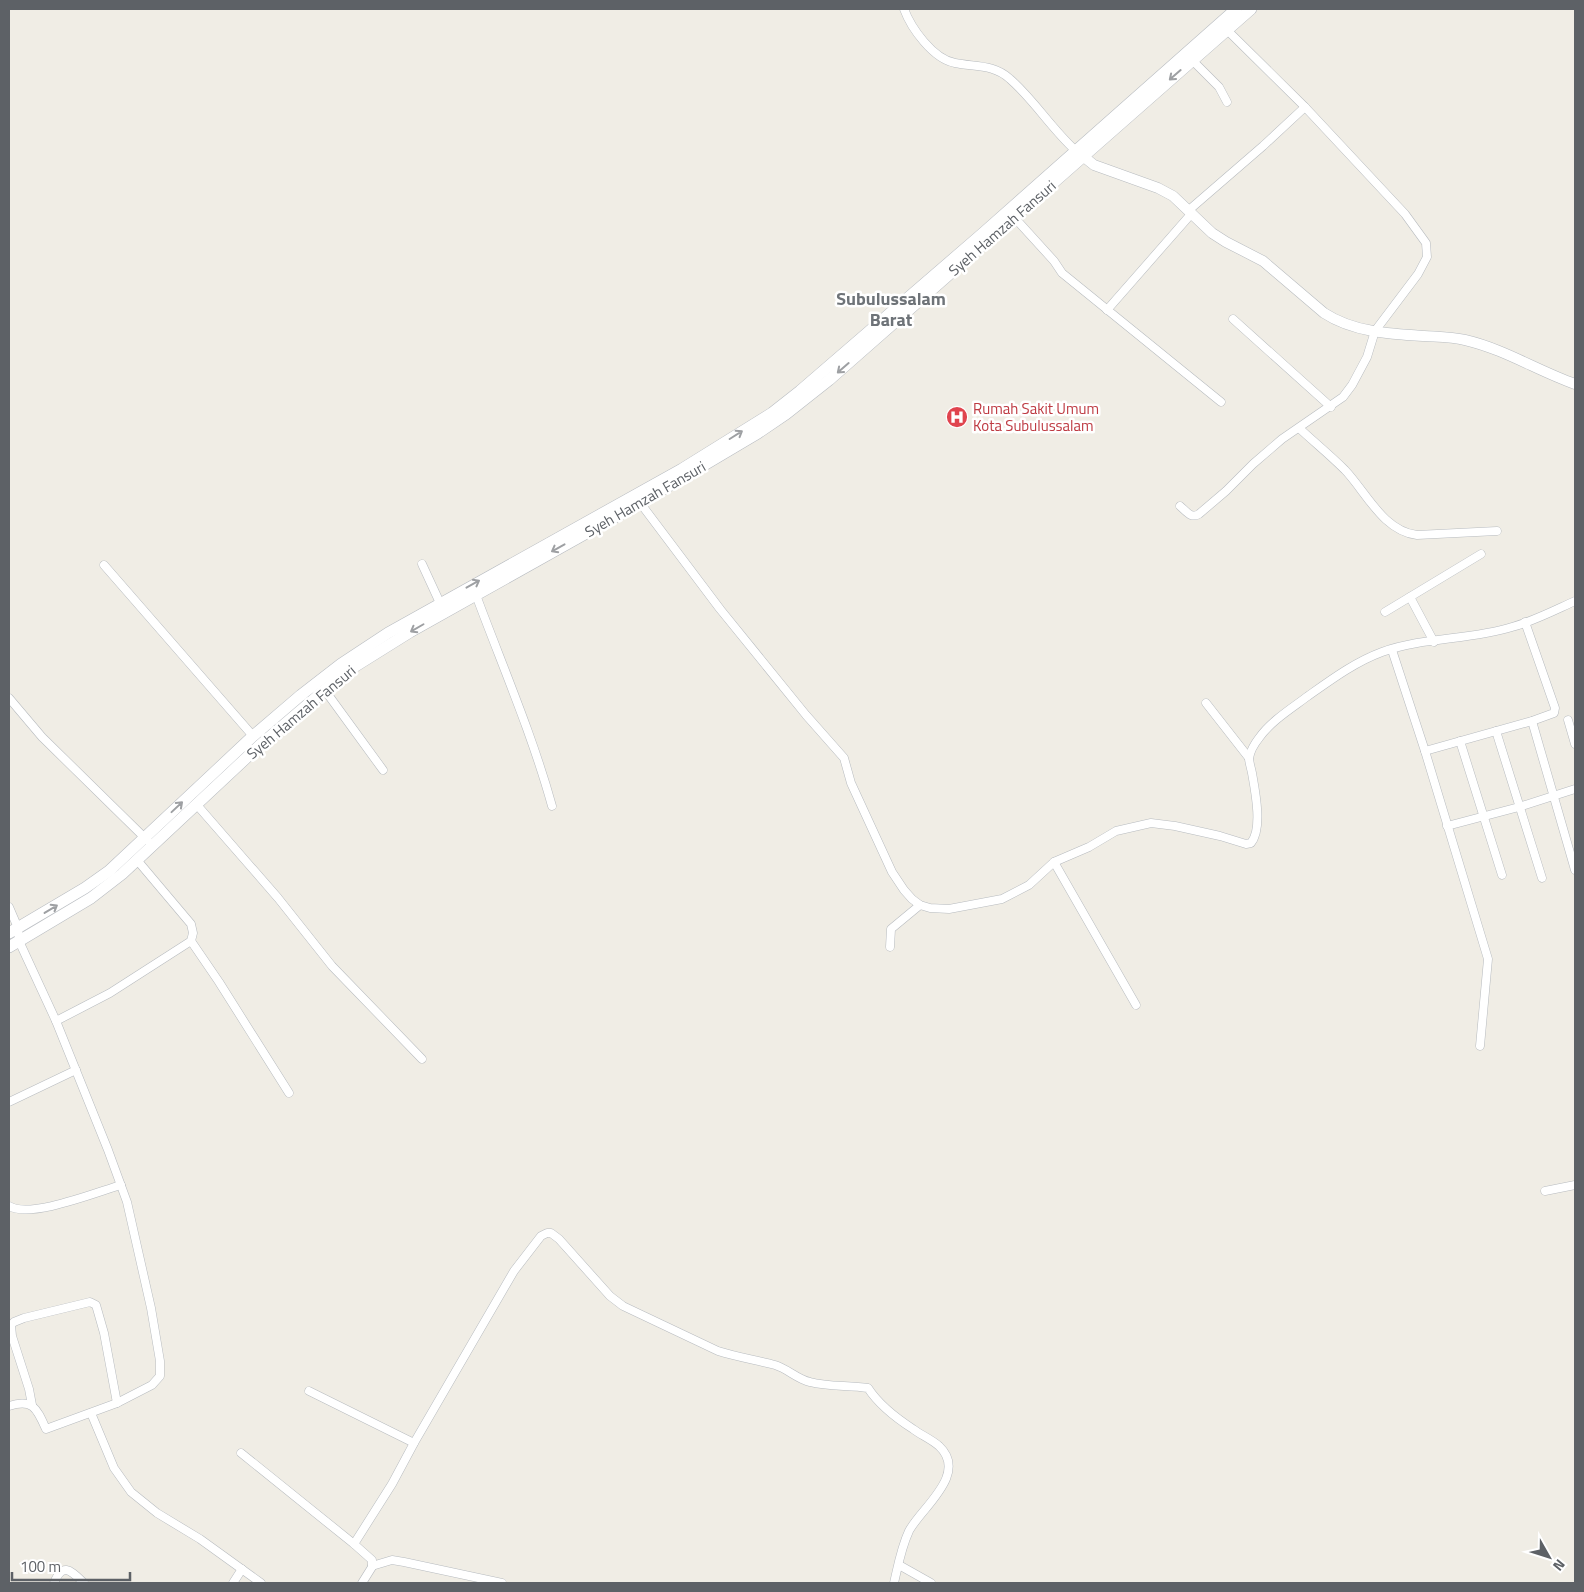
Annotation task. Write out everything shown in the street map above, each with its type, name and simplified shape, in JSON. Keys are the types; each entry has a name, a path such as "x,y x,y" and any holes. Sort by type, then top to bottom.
{"main road":[{"name":"Syeh Hamzah Fansuri","path":"802,396 828,380 1014,217 1079,153 1236,9"},
{"name":"Syeh Hamzah Fansuri","path":"14,930 85,888 197,805 341,664 388,633 440,603 638,499 758,433 802,396 982,234 1251,9"},
{"name":"Syeh Hamzah Fansuri","path":"14,944 92,898 137,860 148,842 253,736 304,700 324,689 346,672 410,632 638,499"}],"street":[{"path":"904,9 912,26 942,57 954,63 992,68 1010,79 1079,153 1094,165 1165,191 1180,201 1219,238 1256,256 1324,313 1346,324 1375,330 1467,340 1484,345 1575,384"},
{"path":"1180,506 1191,516 1199,514 1282,439 1332,407 1343,397 1352,385 1370,350 1375,330 1426,262 1428,250 1426,243 1405,214 1305,107 1227,30"},
{"path":"1192,60 1219,86 1227,102"},
{"path":"1107,310 1190,212 1305,107"},
{"path":"1014,217 1054,261 1062,273 1221,402"},
{"path":"1233,319 1332,407"},
{"path":"1299,428 1346,471 1387,520 1408,534 1497,531"},
{"path":"638,499 720,610 806,715 844,758 851,783 892,872 904,890 920,904 930,908 949,910 1002,899 1029,885 1054,862 1089,847 1116,831 1151,823 1175,826 1246,844 1251,843 1254,840 1257,814 1249,758 1206,703"},
{"path":"1385,612 1481,554"},
{"path":"422,564 440,603"},
{"path":"104,565 253,736"},
{"path":"476,595 539,760 552,806"},
{"path":"1410,597 1434,642"},
{"path":"1249,758 1255,744 1266,730 1301,701 1348,668 1392,650 1502,630 1575,601"},
{"path":"1426,751 1532,722 1552,714 1555,708 1525,622"},
{"path":"1392,650 1426,751 1488,959 1480,1046"},
{"path":"324,689 383,770"},
{"path":"9,698 42,737 148,842"},
{"path":"1568,720 1575,744"},
{"path":"1532,722 1575,870"},
{"path":"1496,731 1542,878"},
{"path":"1460,741 1502,874"},
{"path":"1447,826 1519,807 1575,789"},
{"path":"197,805 278,898 332,966 422,1059"},
{"path":"56,1021 110,993 191,940 194,929 191,924 137,860"},
{"path":"1054,862 1136,1005"},
{"path":"890,947 890,929 920,904"},
{"path":"9,907 14,930 14,944 56,1021 128,1202 151,1308 161,1370 157,1380 152,1385 117,1403 46,1429 32,1405 29,1389 12,1336 11,1325 24,1318 90,1302 96,1305 104,1333 117,1403"},
{"path":"191,940 220,982 289,1093"},
{"path":"9,1102 76,1070"},
{"path":"9,1206 20,1210 41,1209 121,1185"},
{"path":"1545,1191 1575,1185"},
{"path":"354,1544 392,1484 514,1271 541,1236 551,1233 559,1239 610,1296 623,1306 718,1350 733,1356 784,1368 802,1380 868,1388 883,1407 940,1447 947,1458 948,1475 939,1492 910,1530 902,1548 894,1583"},
{"path":"308,1391 414,1443"},
{"path":"9,1406 20,1403 32,1405"},
{"path":"91,1413 114,1468 131,1492 157,1513 200,1539 261,1583"},
{"path":"240,1453 372,1560 371,1570 362,1583"},
{"path":"372,1566 392,1560 502,1583"},
{"path":"899,1565 931,1583"},
{"path":"234,1583 242,1569"},
{"path":"54,1583 60,1571 63,1570 68,1570 84,1583"}],"place":[{"name":"Rumah Sakit Umum Kota Subulussalam","path":"957,417"}],"district":[{"name":"Subulussalam Barat","path":"891,308"}]}
